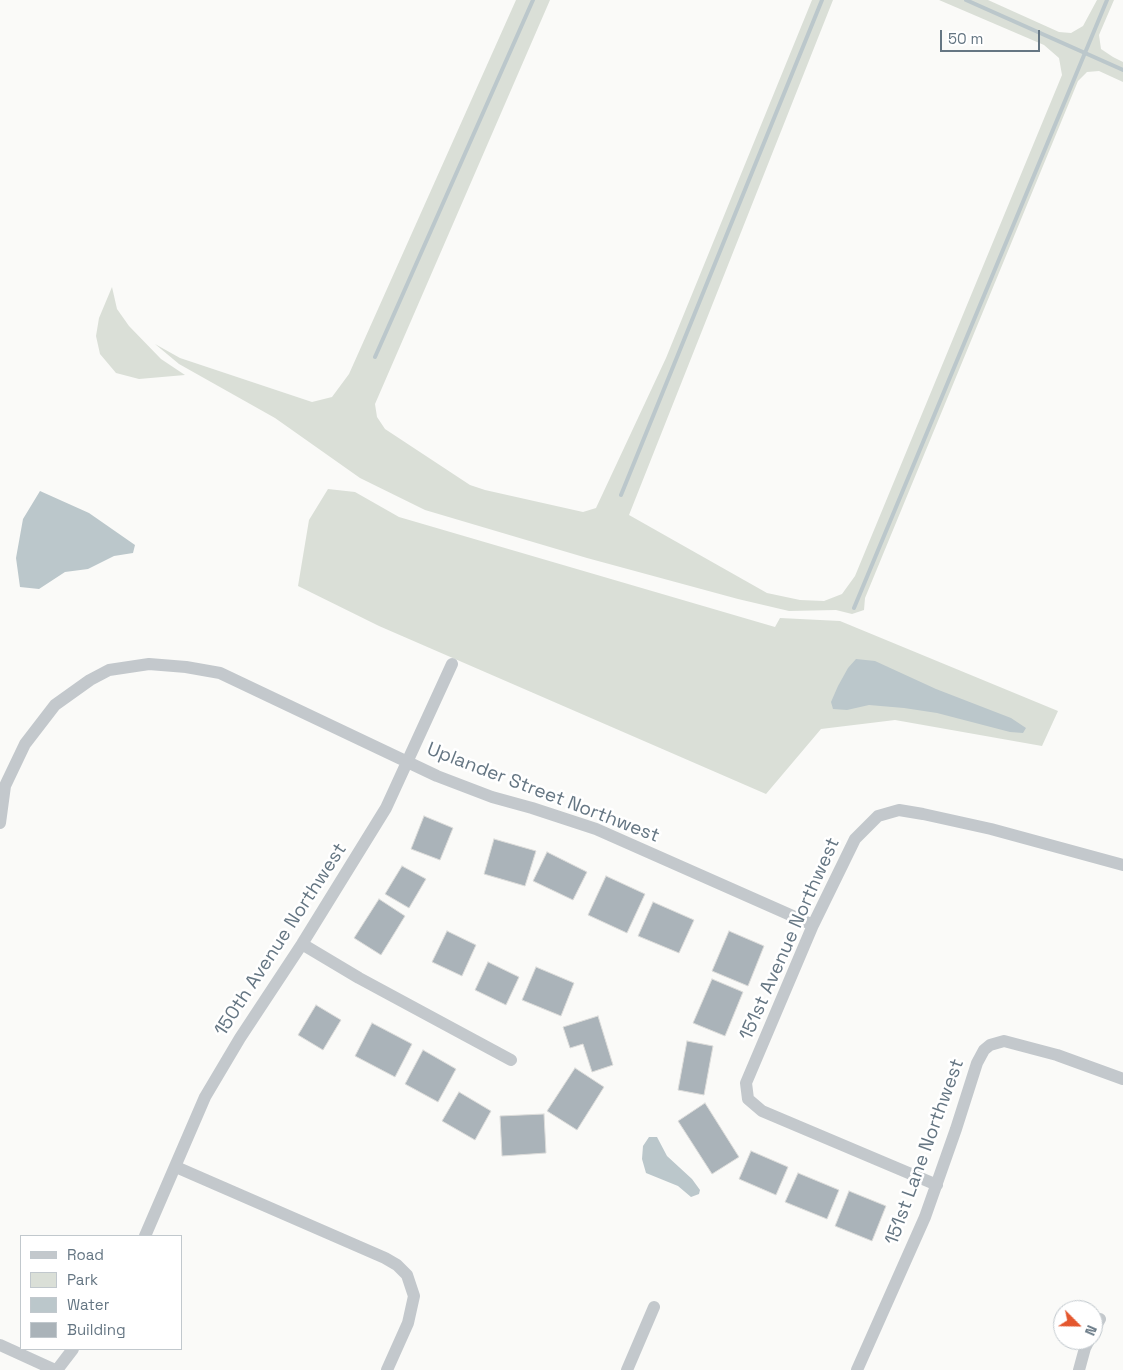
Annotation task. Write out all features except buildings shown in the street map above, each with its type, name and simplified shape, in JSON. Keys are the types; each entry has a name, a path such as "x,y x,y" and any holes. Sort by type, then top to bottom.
{"street":[{"name":"Uplander Street Northwest","path":"0,823 5,786 25,744 55,705 90,680 109,670 149,664 186,667 220,673 437,776 492,798 532,808 596,829 813,925"},
{"name":"150th Avenue Northwest","path":"145,1235 205,1097 240,1038 302,944 386,808 452,664"},
{"name":"151st Avenue Northwest","path":"936,1185 762,1111 748,1099 746,1084 813,925 855,839 878,816 899,810 991,829 1123,865"},
{"path":"302,944 359,978 511,1060"},
{"name":"151st Lane Northwest","path":"857,1370 925,1217 977,1063 984,1050 990,1045 1004,1042 1057,1055 1123,1079"},
{"path":"176,1167 385,1258 397,1265 407,1275 414,1296 408,1322 387,1370"},
{"path":"627,1370 654,1307"},
{"path":"0,1345 56,1370 72,1350"},
{"path":"1078,1370 1084,1350"}],"green space":[{"path":"516,0 550,0 375,404 377,417 385,429 470,485 583,512 596,508 666,358 812,0 833,0 629,515 767,593 800,600 824,601 842,594 855,576 1062,75 1059,58 1044,45 939,0 988,0 1059,32 1071,33 1083,26 1097,0 1114,0 1099,35 1101,49 1123,62 1123,82 1099,71 1087,72 1078,81 865,598 864,610 852,614 836,610 789,611 587,558 425,510 360,478 275,418 179,364 155,344 180,358 312,402 332,397 349,374"},
{"path":"112,287 117,309 129,326 161,359 185,375 139,379 116,373 100,354 96,336 99,318"},
{"path":"328,489 355,492 399,517 775,627 780,618 840,621 1058,711 1042,746 895,720 821,729 766,794 379,626 298,586 309,520"}],"water":[{"path":"40,491 89,513 135,545 133,553 114,556 88,569 65,572 39,589 20,587 16,558 23,519"},
{"path":"856,659 875,661 936,689 1011,718 1026,728 1023,733 1010,732 937,713 904,708 869,705 847,710 833,709 831,702 838,686 848,668"},
{"path":"649,1137 657,1137 667,1156 692,1179 700,1190 699,1194 691,1197 678,1186 646,1173 642,1159 643,1146"}],"waterway":[{"path":"375,357 533,0"},
{"path":"621,495 822,0"},
{"path":"966,0 1123,70"},
{"path":"854,608 1107,0"}]}
